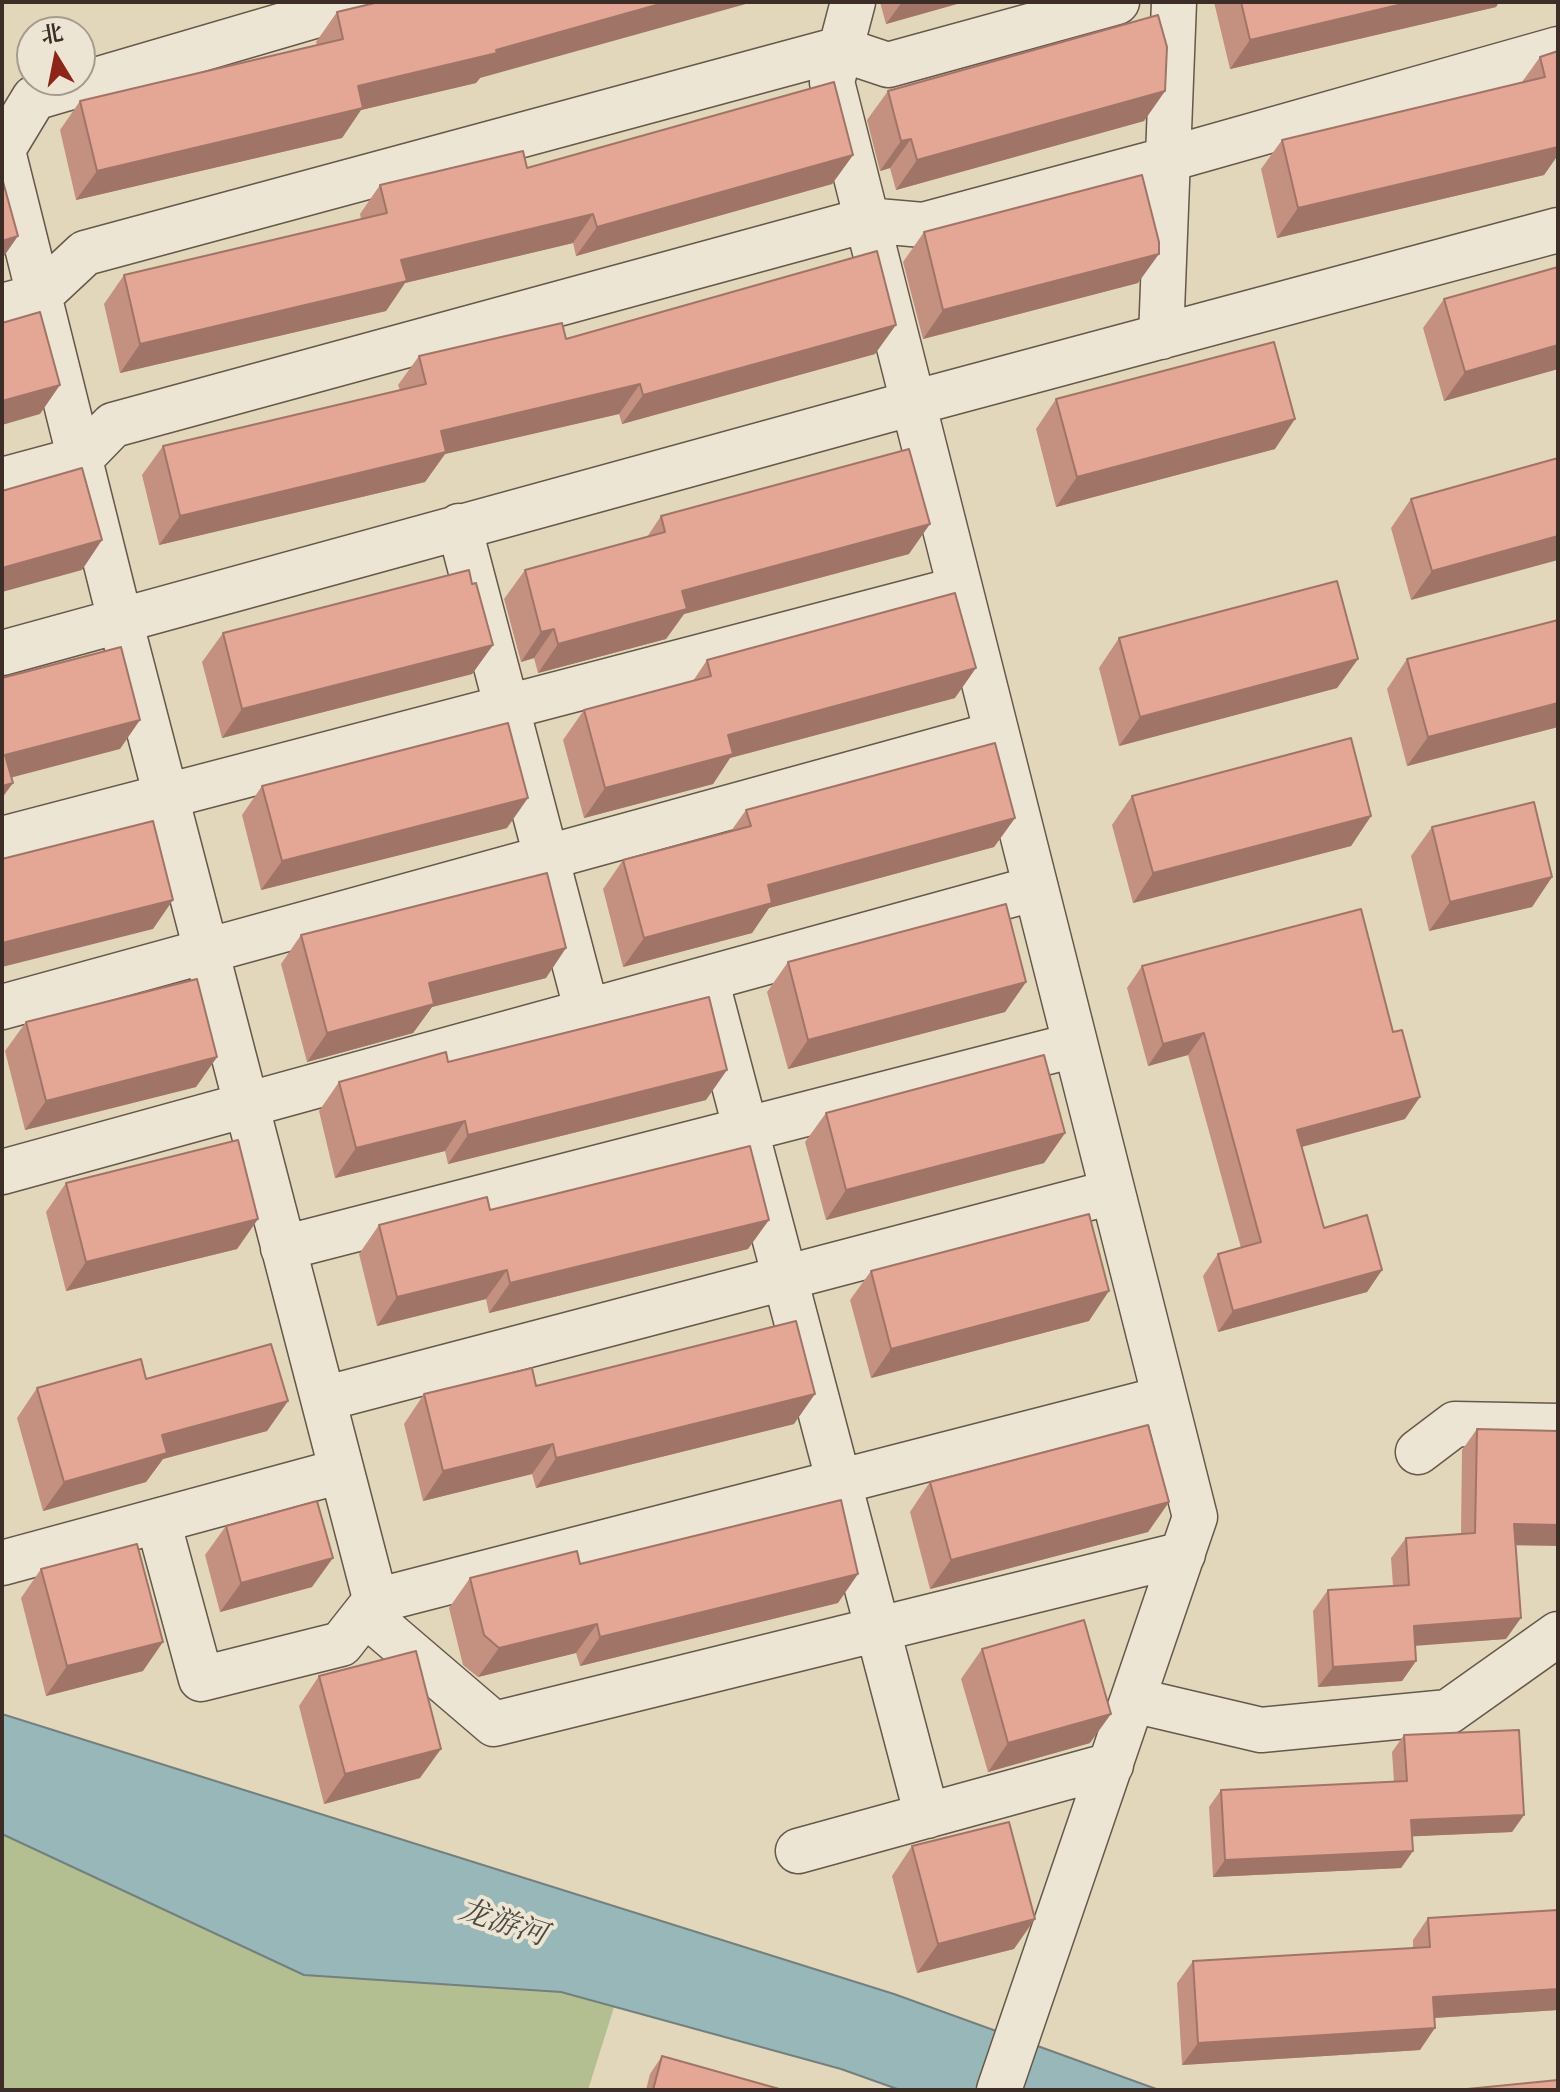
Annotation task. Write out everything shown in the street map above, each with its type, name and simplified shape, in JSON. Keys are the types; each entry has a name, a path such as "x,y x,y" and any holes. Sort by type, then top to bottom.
{"lane":[{"path":"362,2 34,98 2,151 20,301 80,459 383,1629 494,1724 1183,1554"},
{"path":"853,2 832,82 1195,1517 999,2090"},
{"path":"20,301 85,253 840,49 888,65 1117,2"},
{"path":"1161,337 1174,2"},
{"path":"2,480 80,459 113,425 866,220 923,225 1558,49"},
{"path":"2,653 459,526 1558,230"},
{"path":"459,526 587,1012"},
{"path":"2,839 959,589"},
{"path":"2,1007 996,734"},
{"path":"2,1172 1036,888"},
{"path":"706,979 927,1816"},
{"path":"283,1248 1075,1045"},
{"path":"323,1399 1112,1192"},
{"path":"158,1521 201,1679 341,1644 375,1601 1165,1398"},
{"path":"1418,1452 1455,1424 1558,1426"},
{"path":"2,1563 341,1471"},
{"path":"1133,1700 1261,1730 1448,1712 1558,1634"},
{"path":"798,1851 1111,1765"}],"green space":[{"path":"2,1784 614,2007 588,2090 2,2090"}],"water":[{"name":"龙游河","path":"2,1714 894,1994 1159,2090 900,2090 841,2069 561,1992 304,1975 2,1834"}],"building":[{"path":"379,2 667,2 496,50 497,53 358,86 363,108 97,171 80,101 343,39 337,12"},
{"path":"1241,2 1411,2 1250,40"},
{"path":"1158,15 1167,47 1165,91 917,160 911,139 901,141 888,91"},
{"path":"1558,51 1558,147 1298,208 1282,140 1545,77 1540,57"},
{"path":"834,82 853,155 597,227 593,214 401,260 407,281 140,344 124,275 387,213 380,185 523,151 527,168"},
{"path":"1142,175 1159,242 1159,254 943,310 924,232"},
{"path":"2,178 18,236 2,241"},
{"path":"877,251 896,325 643,395 640,384 441,431 446,452 180,516 163,446 426,384 419,356 562,323 566,339"},
{"path":"1558,267 1558,345 1465,372 1444,299"},
{"path":"40,312 60,385 2,401 2,323"},
{"path":"1274,342 1295,419 1077,477 1056,399"},
{"path":"909,449 930,524 682,591 687,609 558,644 554,629 541,632 525,570 665,532 661,516"},
{"path":"1558,458 1558,536 1432,571 1411,499"},
{"path":"82,468 102,540 2,568 2,491"},
{"path":"469,570 472,584 476,583 493,645 242,709 223,633"},
{"path":"1337,581 1358,659 1140,717 1119,638"},
{"path":"955,593 976,668 728,735 733,754 605,788 584,710 711,676 707,660"},
{"path":"1558,620 1558,703 1428,737 1407,659"},
{"path":"121,647 140,720 5,755 13,783 2,786 2,678"},
{"path":"508,723 528,798 282,861 262,786"},
{"path":"1351,738 1371,816 1153,873 1132,796"},
{"path":"995,743 1015,818 768,885 772,903 644,938 623,860 751,826 746,810"},
{"path":"1534,802 1552,877 1450,902 1432,827"},
{"path":"153,821 173,900 2,943 2,859"},
{"path":"547,873 566,948 429,983 434,1004 327,1033 301,935"},
{"path":"1006,904 1026,982 808,1040 788,962"},
{"path":"1361,909 1393,1032 1402,1030 1420,1097 1297,1130 1324,1228 1367,1215 1382,1270 1233,1311 1218,1254 1261,1242 1204,1033 1163,1044 1142,966"},
{"path":"197,979 217,1057 46,1101 26,1022"},
{"path":"709,997 727,1070 468,1135 465,1121 356,1148 339,1082 446,1052 448,1062"},
{"path":"1044,1055 1065,1133 846,1190 826,1113"},
{"path":"238,1140 258,1219 86,1262 66,1183"},
{"path":"750,1146 769,1220 510,1283 507,1270 397,1297 379,1225 487,1197 490,1210"},
{"path":"1089,1214 1109,1291 891,1349 871,1271"},
{"path":"796,1321 815,1394 556,1458 553,1444 443,1471 424,1394 532,1368 536,1386"},
{"path":"271,1344 288,1401 162,1435 167,1453 64,1482 37,1388 141,1359 146,1379"},
{"path":"1148,1425 1169,1502 951,1560 930,1482"},
{"path":"1477,1429 1558,1431 1558,1525 1514,1524 1521,1618 1414,1626 1416,1661 1333,1667 1328,1590 1409,1585 1406,1538 1475,1533"},
{"path":"841,1500 858,1574 600,1637 597,1624 499,1648 484,1635 470,1578 577,1551 580,1564"},
{"path":"317,1501 333,1558 241,1583 226,1526"},
{"path":"137,1544 163,1642 67,1666 41,1569"},
{"path":"1084,1620 1111,1714 1008,1743 982,1649"},
{"path":"416,1651 441,1749 345,1774 319,1676"},
{"path":"1519,1730 1524,1815 1411,1820 1413,1851 1225,1860 1221,1790 1407,1781 1404,1735"},
{"path":"1009,1822 1035,1919 938,1944 912,1846"},
{"path":"1558,1910 1558,1989 1433,1997 1435,2028 1198,2043 1193,1961 1430,1947 1428,1918"},
{"path":"662,2056 783,2090 653,2090"},
{"path":"1558,2080 1558,2090 1457,2090"}]}
